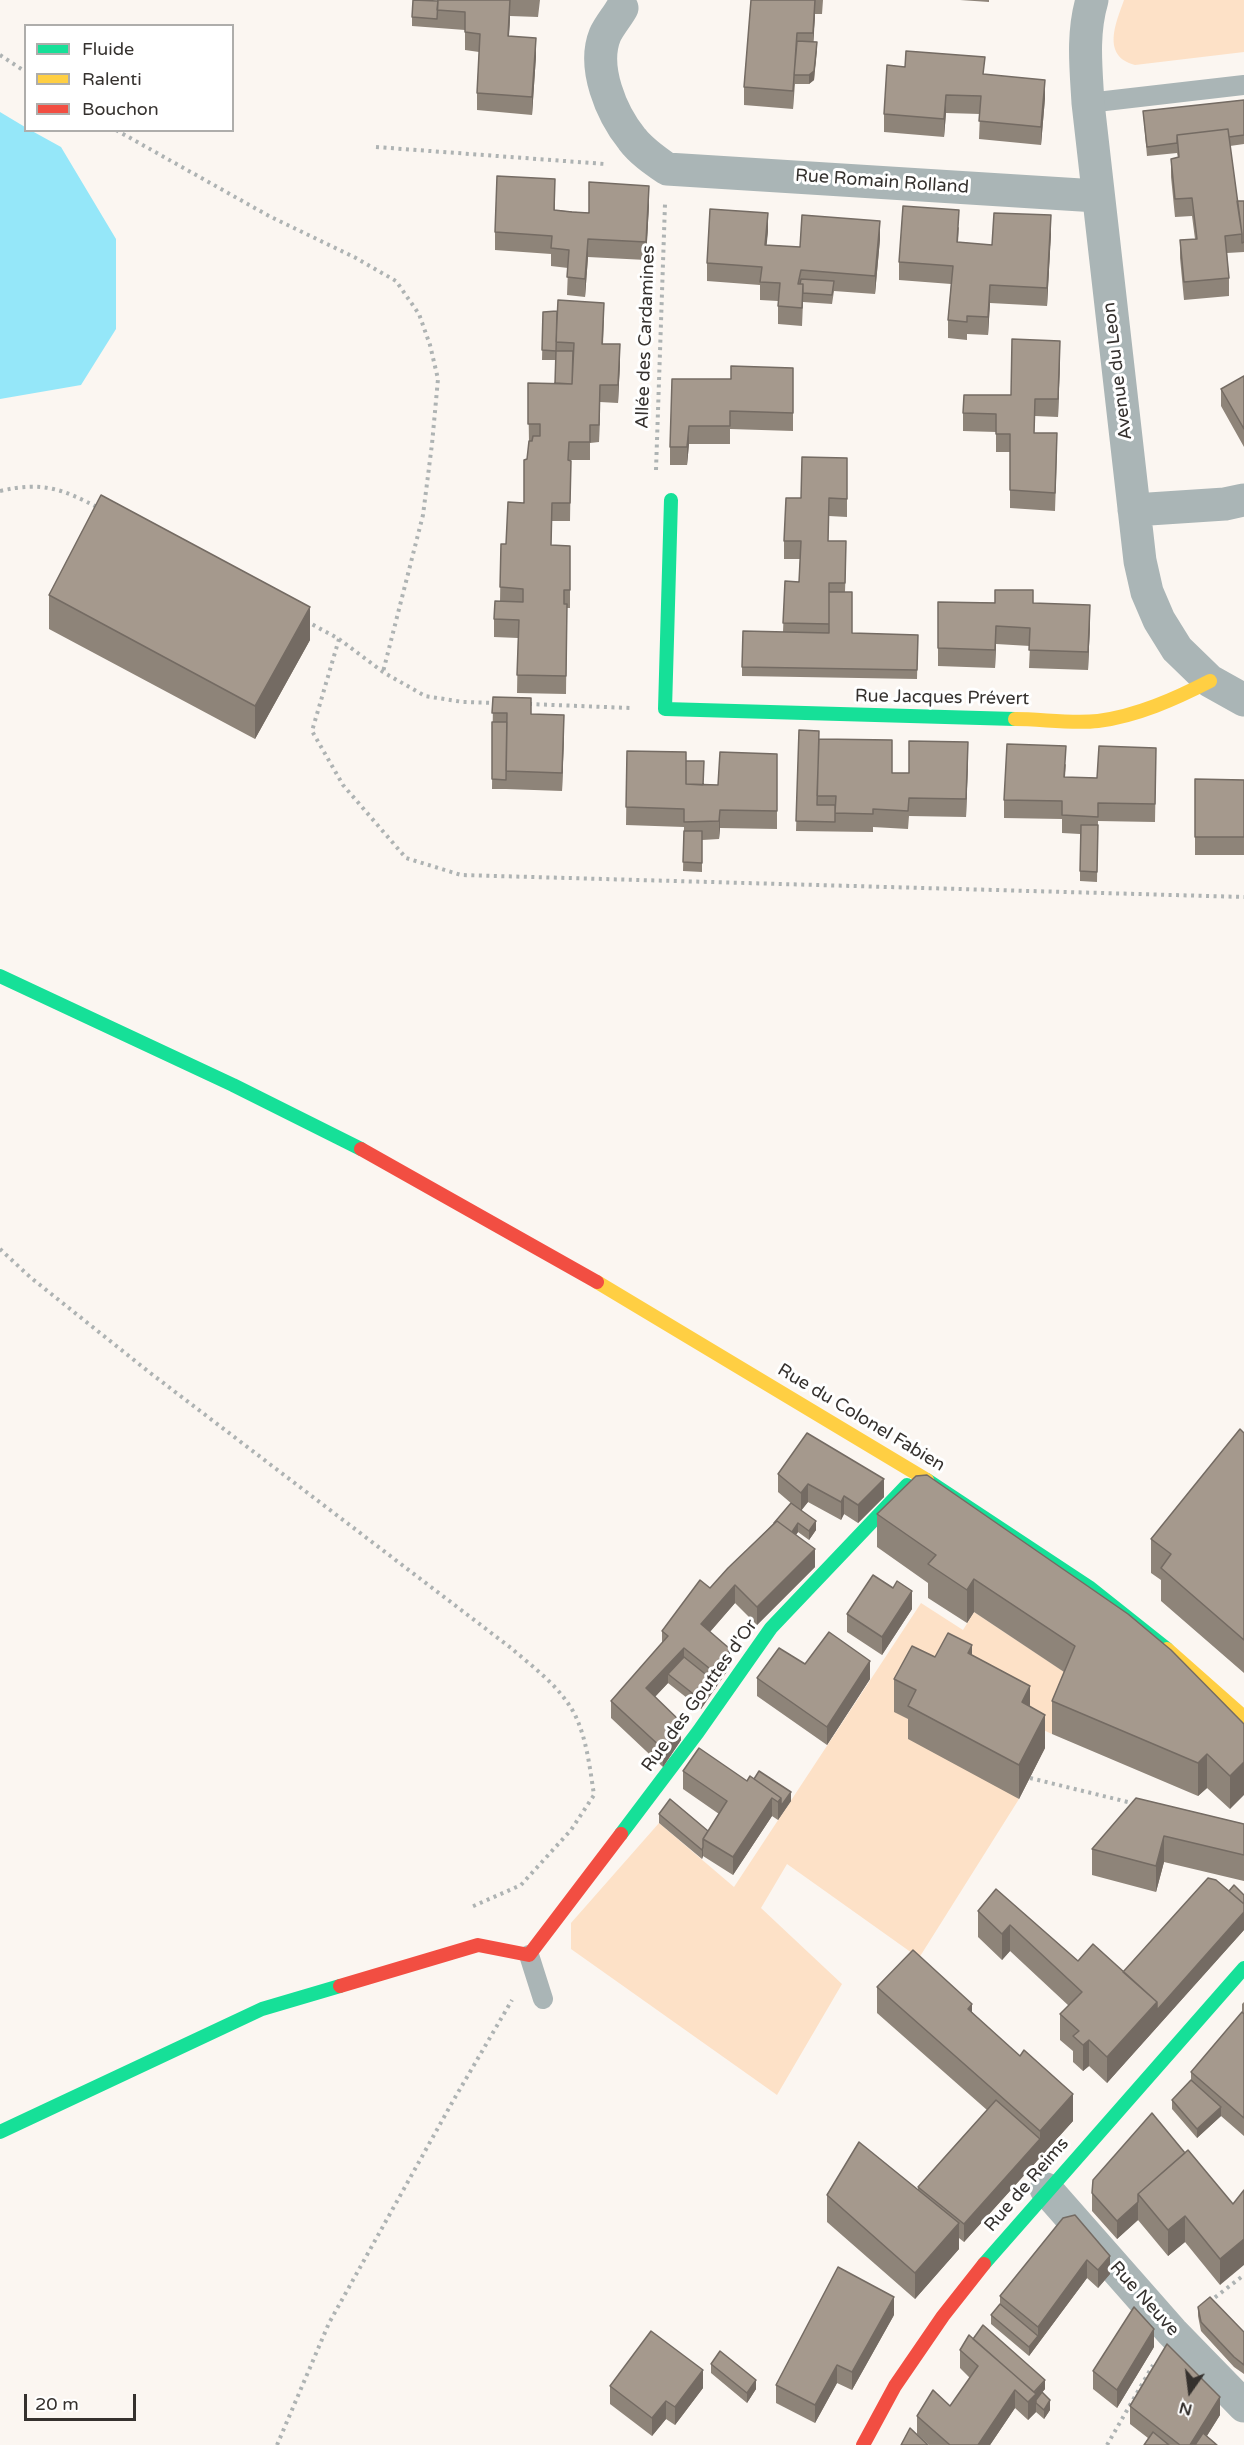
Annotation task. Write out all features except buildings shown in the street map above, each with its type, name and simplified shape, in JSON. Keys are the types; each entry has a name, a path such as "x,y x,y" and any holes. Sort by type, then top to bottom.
{"street":[{"name":"Avenue du Leon","path":"1092,0 1088,14 1085,45 1089,103 1097,196 1140,561 1147,592 1159,620 1177,649 1210,681 1244,700"},
{"path":"622,8 605,35 601,51 600,59 606,87 616,113 631,139 648,156 667,169"},
{"name":"Rue Romain Rolland","path":"667,169 1097,196"},
{"path":"665,709 671,500"},
{"path":"1134,510 1226,504 1244,500"},
{"name":"Rue Jacques Prévert","path":"665,709 1096,720 1125,716 1158,706 1210,681"},
{"name":"Rue du Colonel Fabien","path":"0,976 312,1124 547,1252 713,1349 1027,1543 1121,1609 1205,1679 1244,1717"},
{"name":"Rue des Gouttes d'Or","path":"529,1955 698,1732 771,1628 918,1474"},
{"path":"0,2132 262,2009 478,1945 529,1955"},
{"name":"Rue de Reims","path":"863,2445 895,2386 944,2316 996,2248 1244,1968"},
{"name":"Rue Neuve","path":"1046,2189 1172,2332 1244,2406"}],"lane":[{"path":"1089,103 1244,85"},
{"path":"529,1955 543,1999"}],"path":[{"path":"0,55 24,71"},
{"path":"120,132 269,216 356,258 396,282 419,314 430,345 438,379 432,444 423,515 383,672"},
{"path":"376,147 609,165"},
{"name":"Allée des Cardamines","path":"667,169 655,482 671,500"},
{"path":"0,491 22,486 63,490 104,510"},
{"path":"298,616 339,639 383,672 425,696 463,702 499,703"},
{"path":"339,639 312,731 343,785 406,858 461,874 1244,897"},
{"path":"523,704 665,709"},
{"path":"0,1250 30,1277 149,1372 511,1648 552,1683 575,1716 588,1758 594,1795 571,1830 521,1885 466,1909"},
{"path":"1030,1778 1143,1806"},
{"path":"278,2445 329,2324 447,2111 515,1996 529,1955"},
{"path":"1107,2445 1172,2332 1244,2275"}],"shaded area":[{"path":"1124,0 1244,0 1244,52 1135,65 1124,61 1114,47 1114,38"},
{"path":"921,1603 963,1630 974,1612 1075,1679 1052,1734 1028,1723 916,1723 1019,1799 919,1958 787,1864 761,1908 842,1984 777,2095 571,1949 571,1923 659,1823 734,1887"}],"water":[{"path":"0,112 24,126 24,132 34,132 61,147 116,239 116,329 81,385 0,399"}],"traffic: fast":[{"path":"671,500 665,709 1015,719"},
{"path":"0,976 233,1085 361,1149"},
{"path":"927,1480 1089,1587 1167,1649"},
{"path":"621,1834 698,1732 771,1628 907,1485"},
{"path":"984,2264 1244,1968"},
{"path":"0,2132 262,2009 340,1986"}],"traffic: slow":[{"path":"1015,719 1077,722 1113,719 1156,706 1210,681"},
{"path":"597,1282 927,1480"},
{"path":"1167,1649 1244,1717"}],"traffic: jam":[{"path":"361,1149 597,1282"},
{"path":"340,1986 478,1945 529,1955 621,1834"},
{"path":"863,2445 895,2386 943,2316 984,2264"}]}
